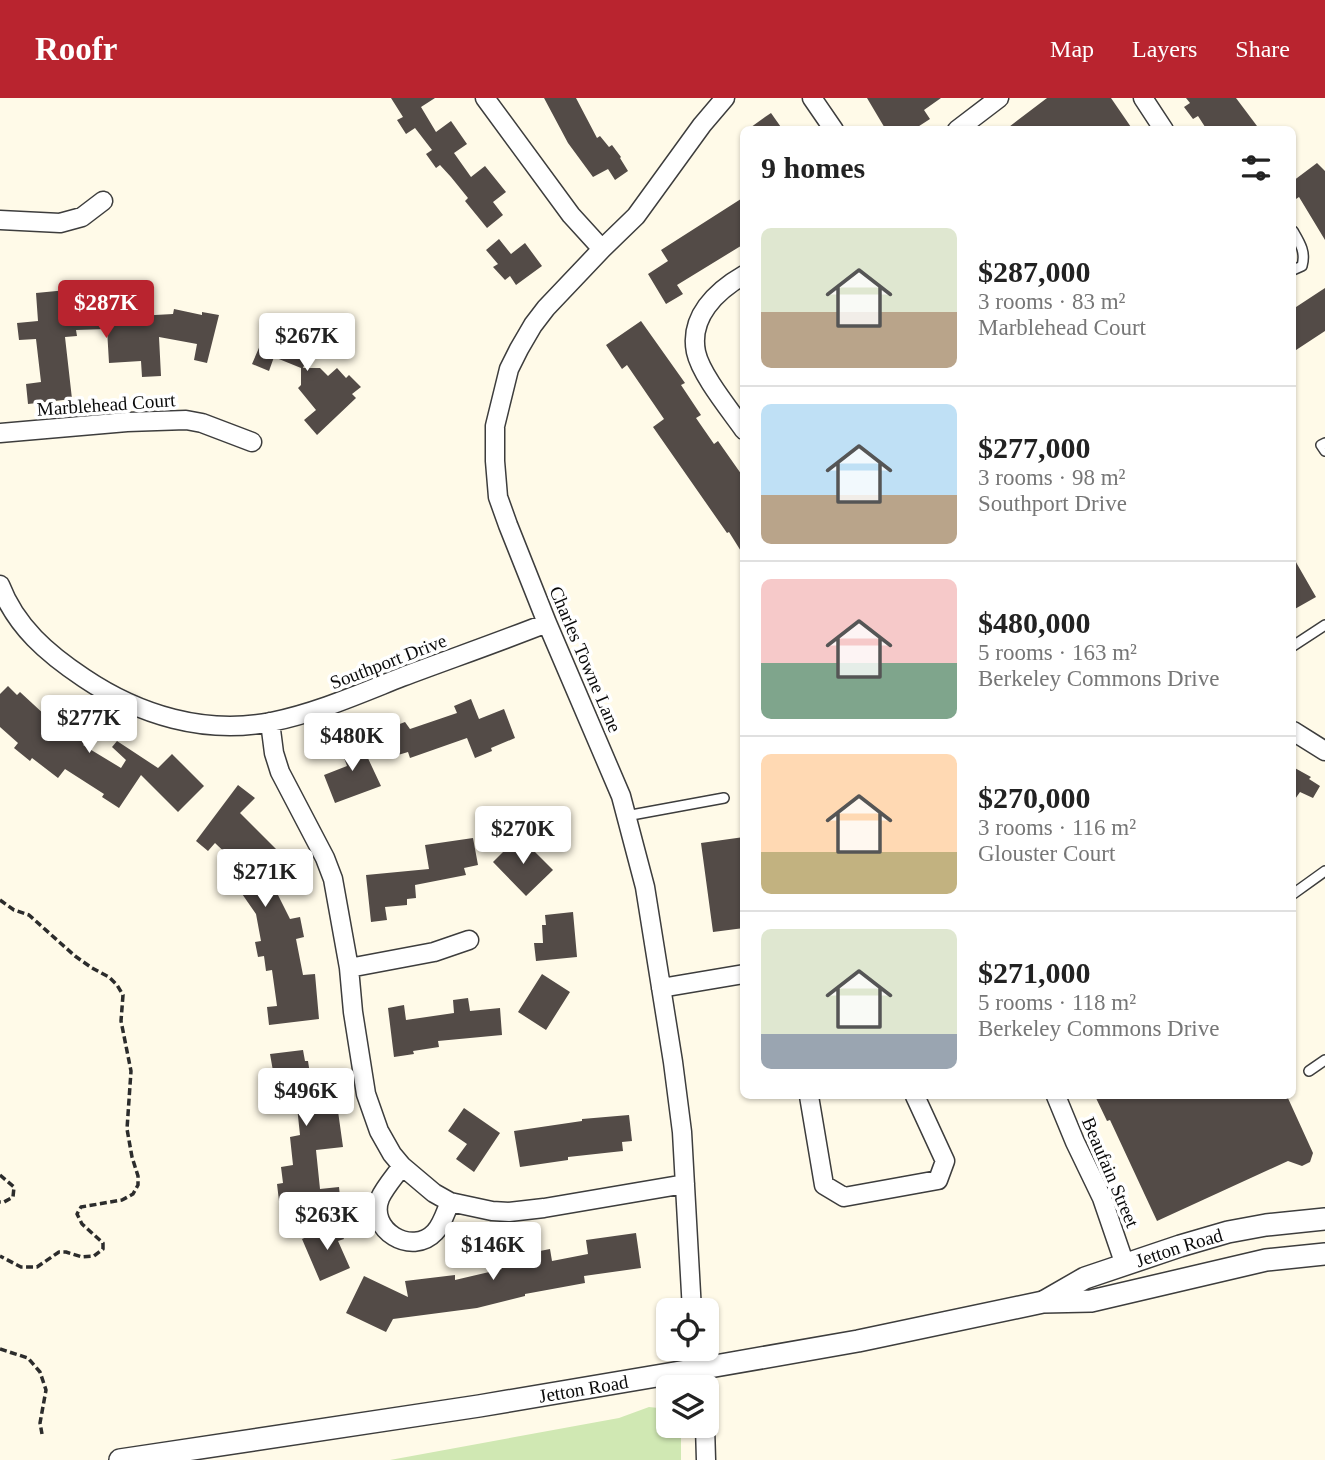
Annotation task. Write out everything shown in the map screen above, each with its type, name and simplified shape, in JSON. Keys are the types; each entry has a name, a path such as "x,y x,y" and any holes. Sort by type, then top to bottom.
{"street":[{"path":"485,98 571,215 602,250"},
{"name":"Charles Towne Lane","path":"691,1298 682,1132 645,887 621,796 547,623 498,497 495,426 509,369 546,308 636,216 702,125 725,98"},
{"path":"812,98 831,126"},
{"path":"962,126 999,98"},
{"path":"1143,98 1161,126"},
{"path":"0,220 60,223 82,217 103,201"},
{"path":"740,277 726,285 712,299 699,319 694,338 696,354 707,376 740,424"},
{"name":"Marblehead Court","path":"0,433 186,419 202,422 252,442"},
{"name":"Southport Drive","path":"0,585 13,613 60,662 123,702 178,721 202,725 270,722 330,705 547,623"},
{"path":"270,722 274,753 280,772 325,858 332,879 349,968 366,1094 379,1131 402,1166 434,1193 450,1202 492,1211 544,1208 685,1184"},
{"path":"1296,733 1325,751"},
{"path":"349,968 434,953 469,940"},
{"path":"661,988 740,975"},
{"path":"810,1099 824,1185 844,1197 938,1180 945,1161 916,1099"},
{"name":"Beaufain Street","path":"1057,1099 1102,1198 1125,1265"},
{"path":"402,1166 380,1198 378,1210 381,1223 387,1232 398,1240 410,1243 422,1240 435,1232 450,1202"},
{"name":"Jetton Road","path":"1043,1302 1085,1278 1180,1246 1228,1232 1325,1219"},
{"name":"Jetton Road","path":"120,1460 479,1406 698,1369 858,1341 1043,1302 1091,1301 1266,1260 1325,1254"},
{"path":"705,1438 706,1460"}],"lane":[{"path":"1296,237 1304,257 1302,266 1296,269"},
{"path":"1325,443 1321,445 1325,451"},
{"path":"1296,644 1325,625"},
{"path":"626,816 724,798"},
{"path":"1296,892 1325,871"},
{"path":"1309,1071 1325,1060"}],"path":[{"path":"0,900 14,910 29,915 75,956 109,977 123,995 121,1021 131,1071 127,1129 138,1176 138,1185 133,1194 122,1200 81,1207 78,1214 82,1224 103,1243 103,1249 94,1256 82,1257 59,1252 37,1267 21,1267 0,1256"},
{"path":"0,1175 14,1187 13,1197 0,1202"},
{"path":"0,1349 28,1358 40,1372 46,1390 40,1423 42,1434"}],"green space":[{"path":"649,1407 656,1408 656,1438 681,1438 681,1460 390,1460 619,1418"}],"building":[{"path":"391,98 435,98 421,107 436,132 451,121 467,144 454,153 471,177 485,166 506,192 493,202 503,215 487,228 465,201 468,198 451,177 440,165 436,168 426,154 432,150 415,128 406,134 397,120 403,117"},
{"path":"544,98 576,98 597,138 600,136 609,147 612,145 628,171 615,180 608,169 593,177 568,143"},
{"path":"867,98 941,98 924,110 930,119 919,126 884,126"},
{"path":"1047,98 1111,98 1130,126 1010,126"},
{"path":"1186,98 1236,98 1257,126 1204,126 1198,116 1193,119 1184,107 1190,103"},
{"path":"771,113 780,126 753,126"},
{"path":"1317,163 1325,171 1325,240 1299,197 1296,199 1296,179"},
{"path":"740,200 740,246 677,285 683,294 666,304 648,274 668,261 661,250"},
{"path":"499,239 511,254 525,243 542,266 516,285 510,276 505,280 493,267 498,264 486,250"},
{"path":"1325,288 1325,331 1296,350 1296,307"},
{"path":"67,290 69,302 77,301 78,315 119,312 119,317 173,314 174,309 202,315 202,312 219,315 207,363 194,360 197,344 159,337 161,376 142,377 141,361 109,363 107,329 76,330 77,336 65,337 72,399 28,404 26,384 41,382 36,339 19,340 17,323 38,321 36,293"},
{"path":"271,320 288,325 290,321 305,327 302,334 314,339 303,368 320,368 328,376 337,368 346,378 349,375 361,387 352,394 356,398 317,435 304,420 316,410 298,388 301,385 301,368 274,357 269,371 252,364"},
{"path":"641,321 685,383 681,385 701,415 696,418 714,444 718,441 740,472 740,550 653,427 664,419 627,365 622,369 606,345"},
{"path":"1296,562 1316,597 1296,608"},
{"path":"8,686 17,695 20,692 46,716 52,707 71,721 66,728 85,743 83,745 121,768 126,760 112,747 117,741 158,768 172,754 204,786 178,812 141,775 119,808 102,797 104,794 65,769 58,778 14,748 18,743 0,727 0,694"},
{"path":"471,699 479,719 504,709 515,738 475,758 467,738 410,758 408,752 398,755 389,728 405,722 410,729 457,713 454,706"},
{"path":"358,737 381,786 335,803 324,775 347,766 339,744"},
{"path":"1296,769 1320,786 1313,798 1300,792 1296,798"},
{"path":"238,785 255,798 240,813 277,850 285,863 267,873 290,919 300,917 304,937 296,939 303,975 315,974 319,1019 269,1025 267,1007 277,1006 272,970 266,971 264,956 258,957 255,942 261,941 256,914 231,873 241,868 215,843 208,851 196,841"},
{"path":"519,836 553,870 526,896 493,862"},
{"path":"473,838 478,865 464,868 466,875 415,885 416,898 407,899 407,905 385,907 387,920 371,922 366,875 429,869 425,845"},
{"path":"740,838 740,929 713,932 701,843"},
{"path":"573,912 577,957 536,961 534,943 543,943 542,925 546,925 545,915"},
{"path":"542,974 570,992 546,1030 518,1012"},
{"path":"468,998 470,1011 500,1008 502,1035 438,1041 439,1047 394,1057 388,1008 404,1005 406,1020 454,1013 453,1000"},
{"path":"303,1050 310,1074 327,1072 333,1104 337,1104 343,1147 316,1150 320,1189 339,1187 341,1206 302,1210 300,1199 279,1201 277,1184 283,1183 281,1167 293,1165 290,1137 300,1135 296,1097 277,1101 275,1086 263,1089 260,1074 273,1071 270,1054"},
{"path":"1096,1099 1288,1099 1313,1153 1310,1162 1302,1166 1288,1161 1157,1221 1110,1120 1107,1121"},
{"path":"464,1108 500,1133 474,1172 456,1159 467,1144 448,1131"},
{"path":"629,1115 632,1141 622,1142 623,1151 568,1157 568,1160 520,1167 514,1131 582,1119"},
{"path":"337,1224 344,1239 338,1241 350,1268 320,1281 302,1239"},
{"path":"636,1233 641,1268 584,1276 585,1283 525,1294 477,1308 393,1319 386,1332 346,1313 364,1276 408,1297 405,1281 455,1275 455,1280 502,1269 499,1256 514,1252 515,1256 550,1249 552,1261 588,1254 586,1240"}]}
